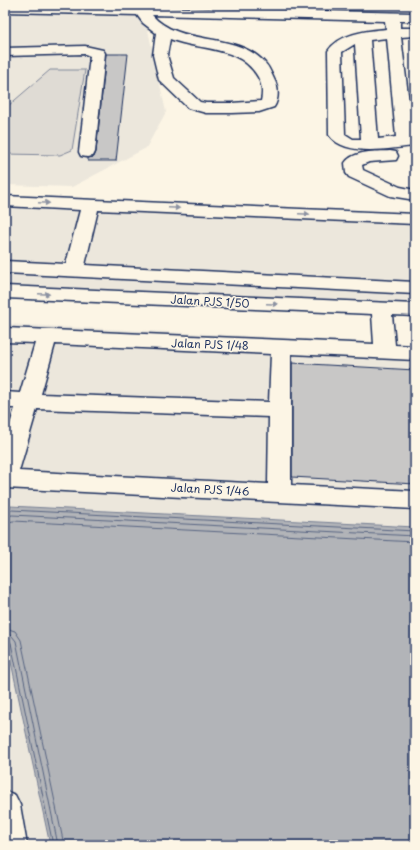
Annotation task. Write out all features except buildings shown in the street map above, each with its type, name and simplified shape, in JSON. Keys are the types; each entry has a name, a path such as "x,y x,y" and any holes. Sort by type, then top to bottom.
{"street":[{"path":"201,5 347,7 415,16"},
{"path":"5,8 142,8 391,13 415,10"},
{"path":"142,8 149,22 164,31 188,39 237,50 245,54 264,71 269,86 271,99 268,104 259,107 232,108 206,108 194,105 167,80 160,55 164,31"},
{"path":"391,13 412,145"},
{"path":"412,145 356,144 343,142 337,135 335,51 337,47 362,38 393,32 415,32"},
{"path":"362,38 370,144"},
{"path":"5,52 86,50 98,53 87,152"},
{"path":"412,145 366,157 353,163 355,173 396,192 415,195"},
{"path":"5,201 415,219"},
{"path":"74,270 90,205"},
{"path":"5,267 415,288"},
{"name":"Jalan PJS 1/50","path":"5,292 382,316 415,325"},
{"name":"Jalan PJS 1/50","path":"5,307 382,316 415,310"},
{"path":"382,316 385,352"},
{"name":"Jalan PJS 1/48","path":"5,335 415,353"},
{"path":"5,479 47,337"},
{"path":"279,493 281,347"},
{"path":"5,400 280,410"},
{"name":"Jalan PJS 1/46","path":"5,479 415,500"},
{"path":"5,805 12,845"}],"shaded area":[{"path":"5,13 145,17 166,112 146,148 72,187 5,185"},
{"path":"50,70 85,70 72,150 60,155 5,154 5,106 8,106"},
{"path":"5,196 415,214 415,306 5,287"},
{"path":"5,324 415,344 415,845 5,845"}],"water":[{"path":"10,506 415,527 415,845 50,845 5,634 5,508"}]}
